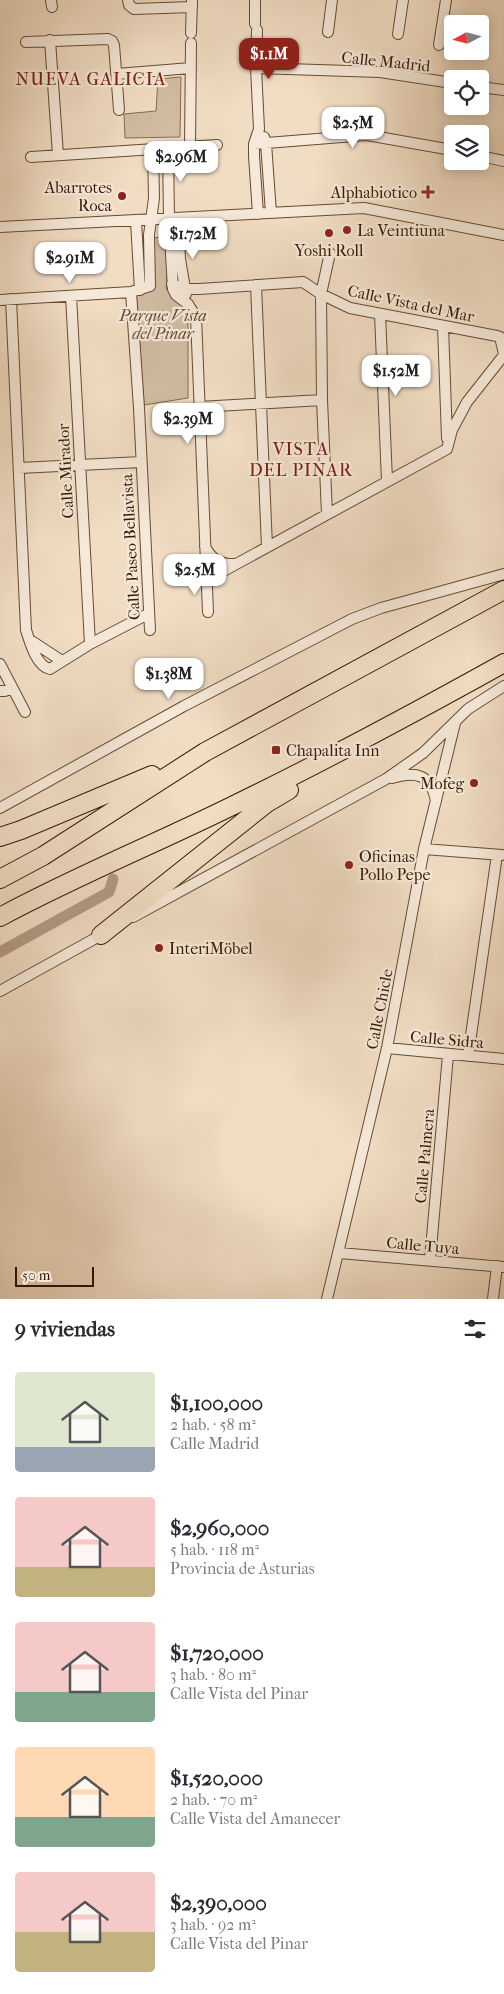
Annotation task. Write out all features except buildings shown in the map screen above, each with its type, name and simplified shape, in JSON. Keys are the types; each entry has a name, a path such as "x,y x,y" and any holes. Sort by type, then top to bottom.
{"highway":[{"path":"0,880 42,856 205,752 504,590"},
{"path":"0,917 58,886 230,807 344,751 504,663"},
{"path":"101,935 267,803 311,777 344,751"},
{"path":"0,836 21,830 205,752"}],"street":[{"path":"128,0 129,5 134,10 192,4 190,147"},
{"path":"255,0 259,128 254,144 258,214"},
{"path":"328,32 332,0"},
{"path":"398,34 403,0"},
{"path":"439,45 446,0"},
{"path":"26,42 108,38 112,40 117,74 119,110"},
{"path":"50,40 58,155"},
{"path":"117,74 191,68"},
{"name":"Calle Madrid","path":"256,68 380,72 444,82"},
{"path":"489,88 504,90"},
{"path":"259,128 266,143 272,213"},
{"path":"254,144 367,135 444,149"},
{"path":"31,157 217,145"},
{"path":"168,148 173,218 172,284 176,296 188,304"},
{"path":"148,614 90,644 50,670 44,668 29,640 26,630 19,468 5,300 135,291 150,286 149,236 154,198 153,149"},
{"path":"489,157 504,158"},
{"path":"0,227 364,208 504,235"},
{"path":"173,218 188,304 196,317 208,612"},
{"name":"Calle Paseo Bellavista","path":"136,221 135,291 141,462 150,630"},
{"path":"327,514 322,400 321,294 330,253"},
{"name":"Calle Vista del Mar","path":"172,284 186,288 303,282 321,294 350,308 500,337 504,355"},
{"path":"256,285 267,547"},
{"name":"Calle Mirador","path":"71,296 90,644"},
{"path":"380,314 387,481"},
{"path":"443,326 447,449"},
{"path":"207,580 447,449 452,430 467,402 504,355"},
{"path":"199,407 322,400"},
{"path":"19,468 141,462"},
{"path":"205,545 207,551 217,560 227,564 237,564"},
{"path":"0,808 184,706 352,619 381,608 504,574"},
{"path":"29,640 60,663"},
{"path":"0,665 25,712"},
{"path":"0,991 386,779 423,753 456,723 468,709 504,686"},
{"path":"0,691 4,692 12,688"},
{"name":"Calle Chicle","path":"327,1299 387,1048 424,849 456,723"},
{"path":"386,779 406,774 420,776 431,785 436,801"},
{"path":"424,849 501,855 468,1056"},
{"name":"Calle Sidra","path":"387,1048 504,1059"},
{"name":"Calle Palmera","path":"430,1260 448,1054"},
{"name":"Calle Tuya","path":"339,1253 500,1267"},
{"path":"493,1299 500,1267"}],"green space":[{"path":"181,77 180,137 125,138 124,114 156,111 158,79"},
{"name":"Parque Vista del Pinar","path":"168,236 169,260 166,288 174,300 184,307 188,314 188,398 144,405 136,294 145,290 153,238"}],"waterway":[{"path":"0,952 109,892 113,879"}],"place":[{"name":"Alphabiotico","path":"428,192"},
{"name":"Abarrotes Roca","path":"122,196"},
{"name":"La Veintiuna","path":"347,230"},
{"name":"Yoshi Roll","path":"329,233"},
{"name":"Chapalita Inn","path":"276,750"},
{"name":"Mofeg","path":"474,783"},
{"name":"Oficinas Pollo Pepe","path":"349,865"},
{"name":"InteriMöbel","path":"159,948"}],"district":[{"name":"NUEVA GALICIA","path":"91,79"},
{"name":"VISTA DEL PINAR","path":"301,459"}]}
